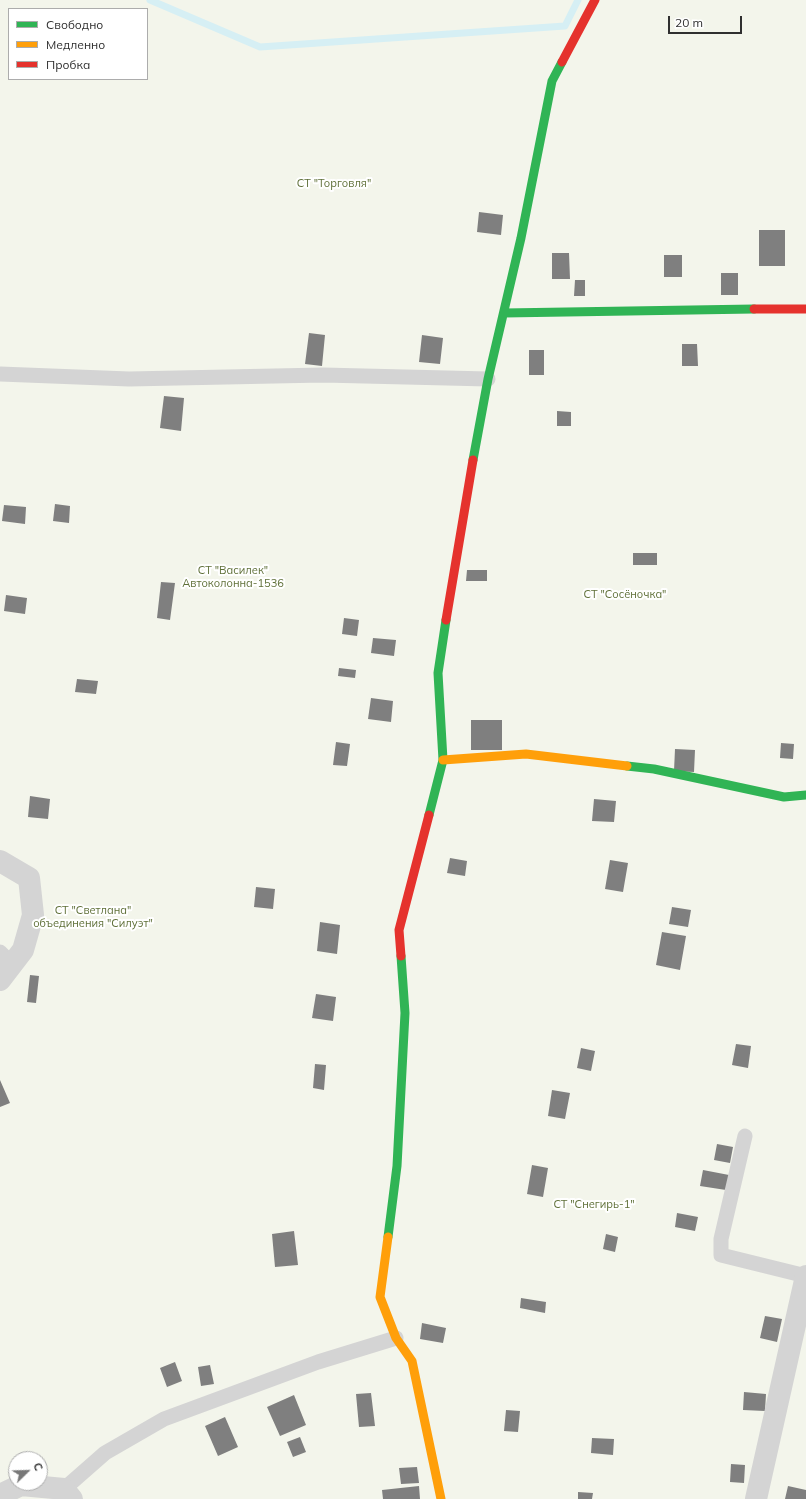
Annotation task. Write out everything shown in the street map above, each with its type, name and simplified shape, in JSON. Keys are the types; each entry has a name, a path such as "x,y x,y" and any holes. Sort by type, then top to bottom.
{"street":[{"path":"441,1499 412,1361 396,1338 380,1298 397,1166 405,1013 399,930 444,760 438,673 460,532 488,379 504,313 552,81 595,0"},
{"path":"504,313 806,309"},
{"path":"444,760 526,754 654,769 784,797 806,796"},
{"path":"0,861 29,878 33,915 23,950 4,966"},
{"path":"756,1499 806,1276"},
{"path":"0,1495 21,1486 68,1494"}],"lane":[{"path":"0,374 129,379 323,375 488,379"},
{"path":"745,1136 721,1239 721,1255 806,1276"},
{"path":"68,1494 106,1453 164,1419 318,1362 396,1338"}],"green space":[{"path":"0,0 806,0 806,1499 0,1499"}],"building":[{"path":"479,212 503,215 501,235 477,232"},
{"path":"759,230 785,230 785,266 759,266"},
{"path":"552,253 569,253 570,279 552,279"},
{"path":"664,255 682,255 682,277 664,277"},
{"path":"721,273 738,273 738,295 721,295"},
{"path":"575,280 585,280 585,296 574,296"},
{"path":"309,333 325,335 322,366 305,364"},
{"path":"422,335 443,338 440,364 419,362"},
{"path":"682,344 697,344 698,366 682,366"},
{"path":"529,350 544,350 544,375 529,375"},
{"path":"164,396 184,398 181,431 160,428"},
{"path":"557,411 571,412 571,426 557,426"},
{"path":"55,504 70,506 69,523 53,521"},
{"path":"4,505 26,507 25,524 2,521"},
{"path":"633,553 657,553 657,565 633,565"},
{"path":"467,570 487,570 487,581 466,581"},
{"path":"161,582 175,583 170,620 157,618"},
{"path":"6,595 27,598 25,614 4,611"},
{"path":"344,618 359,620 357,636 342,634"},
{"path":"373,638 396,640 394,656 371,653"},
{"path":"339,668 356,670 355,678 338,676"},
{"path":"77,679 98,681 96,694 75,692"},
{"path":"371,698 393,701 391,722 368,719"},
{"path":"471,720 502,720 502,750 471,750"},
{"path":"336,742 350,744 347,766 333,765"},
{"path":"781,743 794,744 793,759 780,758"},
{"path":"675,749 695,750 694,772 674,771"},
{"path":"30,796 50,799 48,819 28,817"},
{"path":"594,799 616,801 614,822 592,821"},
{"path":"450,858 467,861 465,876 447,873"},
{"path":"610,860 628,863 623,892 605,889"},
{"path":"256,887 275,889 273,909 254,907"},
{"path":"672,907 691,910 688,927 669,924"},
{"path":"320,922 340,925 337,954 317,951"},
{"path":"662,932 686,936 680,970 656,965"},
{"path":"30,975 39,976 36,1003 27,1002"},
{"path":"316,994 336,997 333,1021 312,1018"},
{"path":"736,1044 751,1046 748,1068 732,1065"},
{"path":"581,1048 595,1051 591,1071 577,1068"},
{"path":"315,1064 326,1065 324,1090 313,1088"},
{"path":"0,1080 10,1103 0,1107"},
{"path":"552,1090 570,1093 565,1119 548,1116"},
{"path":"717,1144 733,1147 730,1163 714,1160"},
{"path":"532,1165 548,1168 543,1197 527,1194"},
{"path":"703,1170 729,1175 726,1190 700,1186"},
{"path":"677,1213 698,1217 695,1231 675,1227"},
{"path":"294,1231 298,1265 275,1267 272,1234"},
{"path":"606,1234 618,1237 615,1252 603,1249"},
{"path":"521,1298 546,1302 545,1313 520,1308"},
{"path":"765,1316 782,1319 777,1342 760,1338"},
{"path":"422,1323 446,1328 443,1343 420,1339"},
{"path":"175,1362 182,1381 167,1387 160,1368"},
{"path":"210,1365 214,1384 201,1386 198,1367"},
{"path":"744,1392 766,1394 765,1411 743,1410"},
{"path":"371,1393 375,1426 359,1427 356,1394"},
{"path":"294,1395 306,1425 280,1436 267,1407"},
{"path":"506,1410 520,1411 518,1432 504,1431"},
{"path":"225,1417 238,1447 218,1456 205,1426"},
{"path":"300,1437 306,1452 293,1457 287,1442"},
{"path":"592,1438 614,1439 613,1455 591,1453"},
{"path":"731,1464 745,1465 744,1483 730,1482"},
{"path":"417,1467 419,1483 401,1484 399,1468"},
{"path":"419,1486 420,1499 383,1499 382,1490"},
{"path":"788,1486 806,1490 806,1499 785,1499"},
{"path":"578,1492 593,1493 592,1499 578,1499"}],"waterway":[{"path":"150,0 260,47 565,26 578,0"}],"traffic: fast":[{"path":"473,460 488,379 521,238 552,81 562,62"},
{"path":"504,313 754,309"},
{"path":"429,815 443,760 438,673 446,620"},
{"path":"627,766 654,769 784,797 806,795"},
{"path":"388,1237 397,1166 405,1013 401,956"}],"traffic: slow":[{"path":"443,760 526,754 627,766"},
{"path":"388,1237 380,1297 396,1338 412,1361 441,1499"}],"traffic: jam":[{"path":"562,62 595,0"},
{"path":"754,309 806,309"},
{"path":"446,620 473,460"},
{"path":"401,956 399,930 429,815"}],"park label":[{"name":"СТ \"Торговля\"","path":"334,184"},
{"name":"СТ \"Василек\" Автоколонна-1536","path":"233,577"},
{"name":"СТ \"Сосёночка\"","path":"625,595"},
{"name":"СТ \"Светлана\" объединения \"Силуэт\"","path":"93,917"},
{"name":"СТ \"Снегирь-1\"","path":"594,1205"}]}
